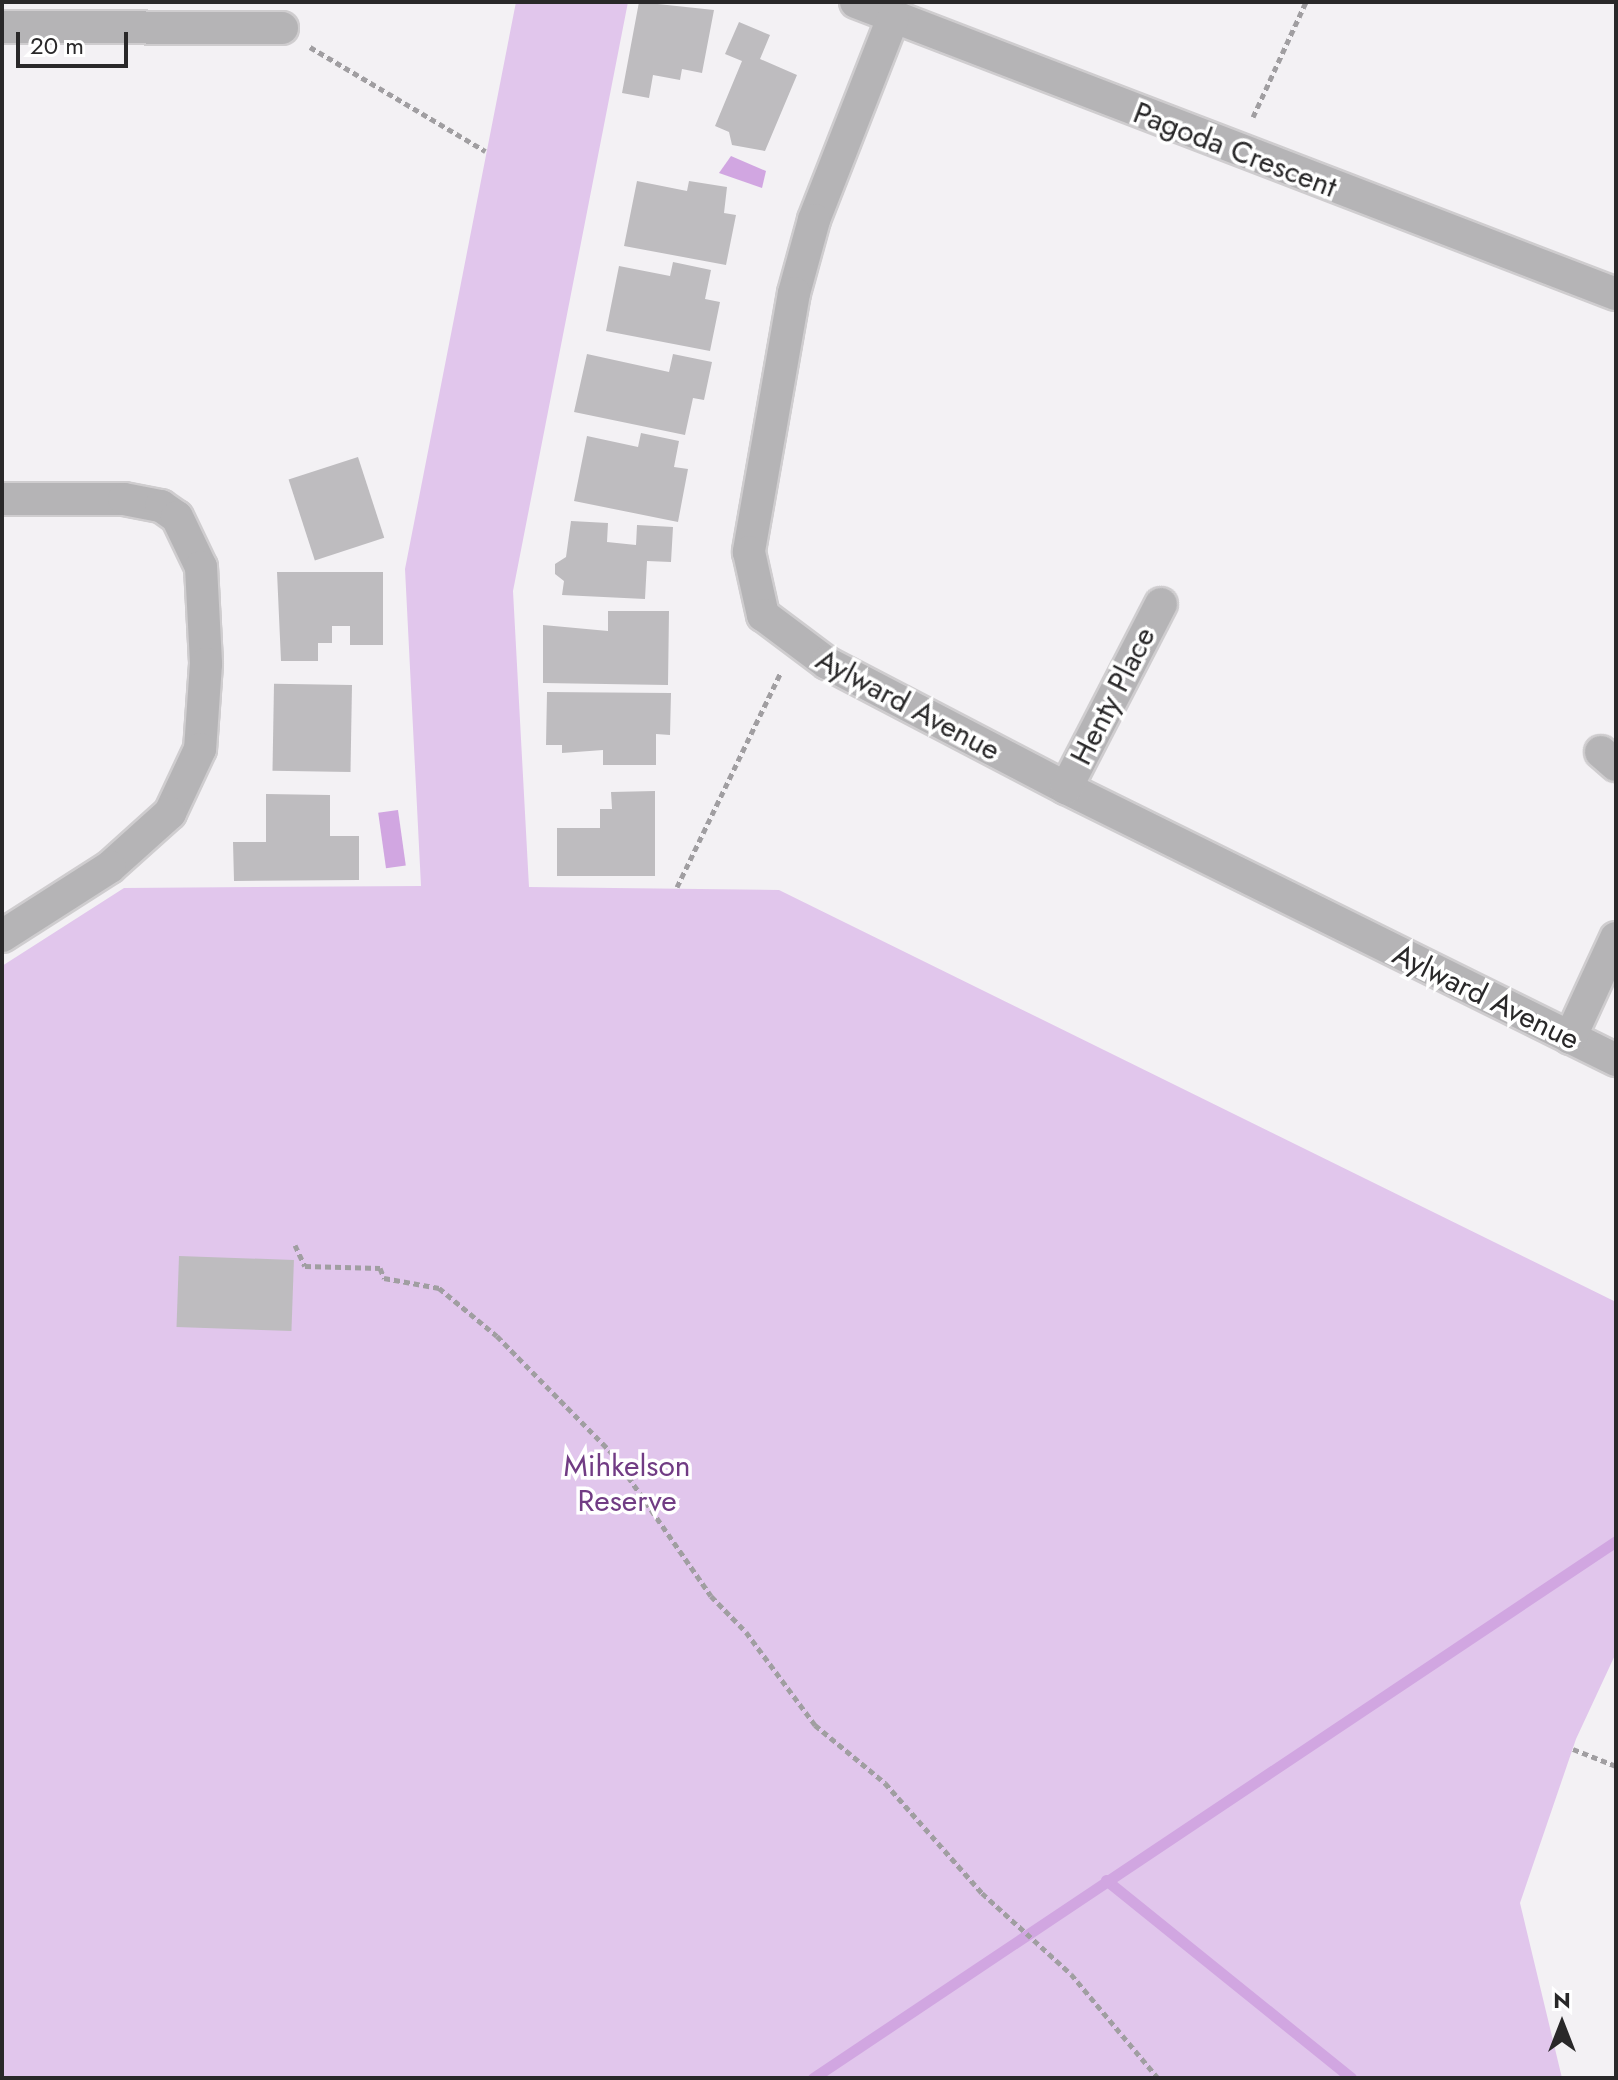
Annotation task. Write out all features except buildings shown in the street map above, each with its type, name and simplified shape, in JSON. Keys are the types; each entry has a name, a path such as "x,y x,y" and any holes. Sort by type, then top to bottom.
{"street":[{"name":"Pagoda Crescent","path":"856,2 1616,294"},
{"name":"Aylward Avenue","path":"893,18 814,220 762,456 751,577 763,615 794,644 1066,788 1616,1060"},
{"path":"2,27 282,28"},
{"path":"2,499 124,499 161,506 177,517 201,567 206,664 200,749 170,813 110,867 2,936"},
{"name":"Henty Place","path":"1066,788 1161,604"},
{"path":"1570,1038 1616,938"}],"path":[{"path":"1237,150 1306,2"},
{"path":"282,28 485,151"},
{"path":"677,887 794,644"},
{"path":"295,1245 305,1266 380,1268 384,1278 439,1288 497,1336 611,1452 704,1586 815,1725 885,1783 982,1893 1071,1974 1158,2078"},
{"path":"1573,1749 1616,1766"}],"green space":[{"name":"Mihkelson Reserve","path":"516,2 628,2 513,591 529,887 779,890 1616,1302 1616,1653 1576,1739 1520,1903 1562,2078 2,2078 2,966 124,888 421,886 405,569"}],"shaded area":[{"path":"731,156 766,171 762,188 719,173"},
{"path":"398,810 406,865 386,868 378,813"}],"waterway":[{"path":"813,2078 1616,1541"},
{"path":"1106,1880 1351,2078"}]}
